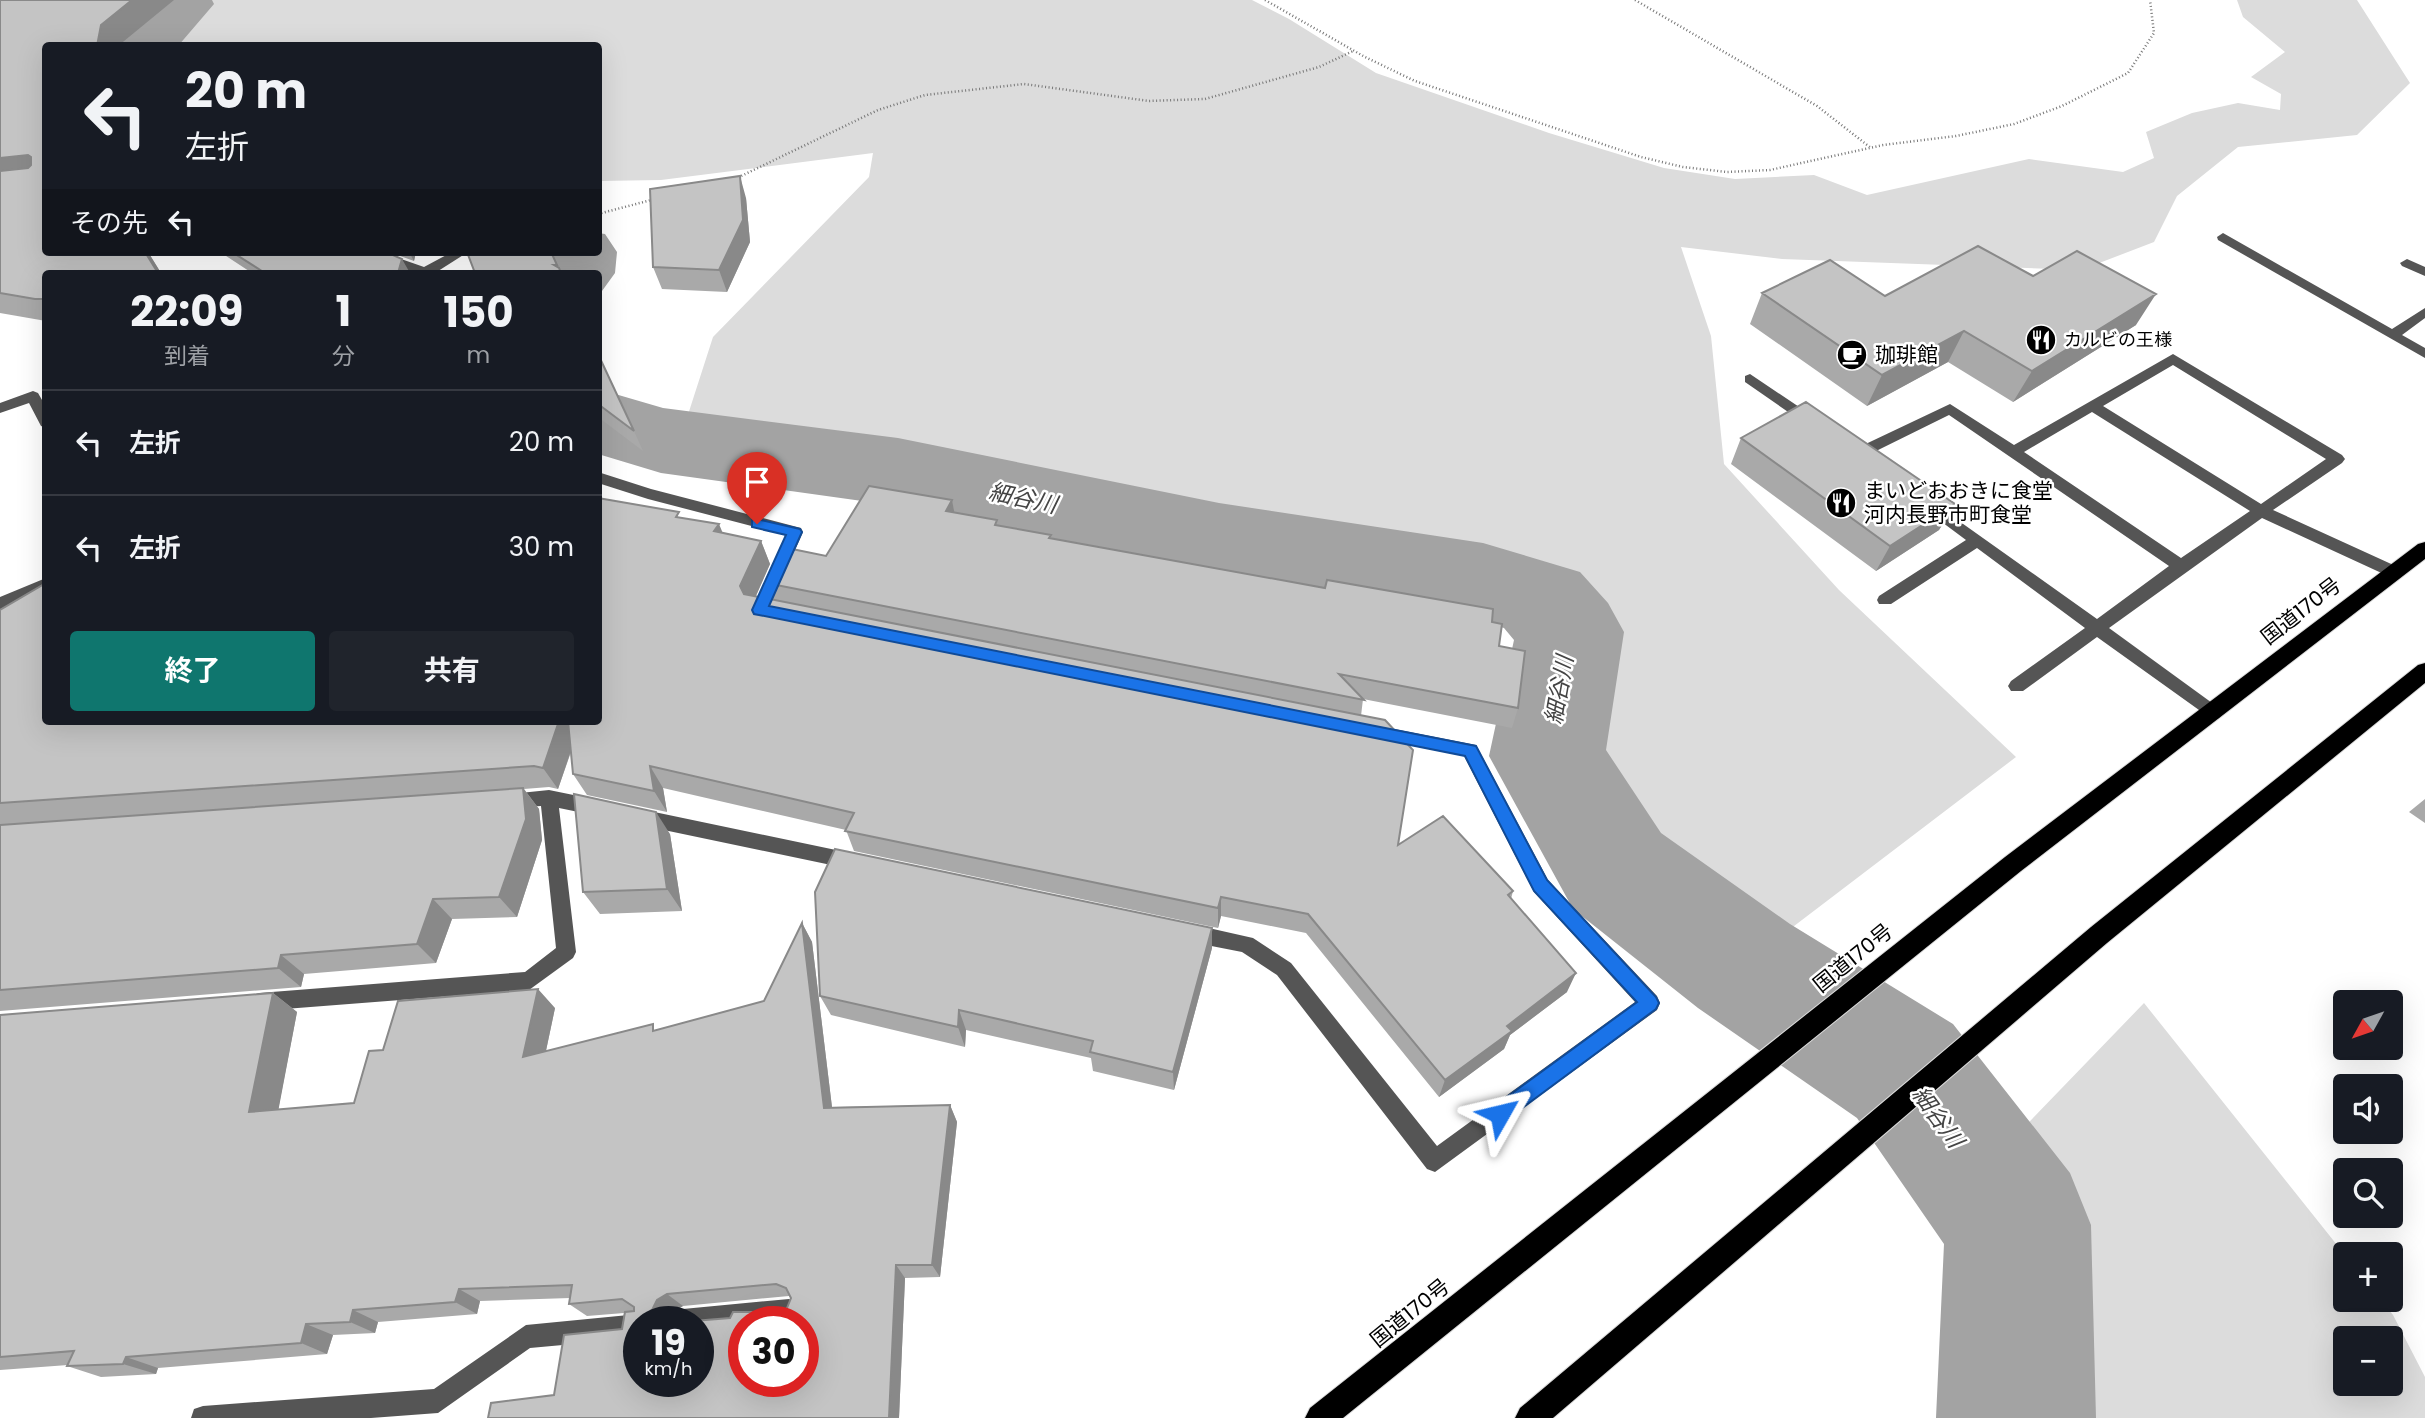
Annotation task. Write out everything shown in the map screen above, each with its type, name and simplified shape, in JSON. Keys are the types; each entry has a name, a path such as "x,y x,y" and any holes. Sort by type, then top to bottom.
{"highway":[{"name":"国道170号","path":"1320,1418 2013,864 2425,549"},
{"path":"1530,1418 2099,934 2425,671"}],"street":[{"path":"2223,237 2425,354"},
{"path":"380,256 420,270"},
{"path":"430,270 455,256"},
{"path":"2407,263 2425,272"},
{"path":"2392,335 2425,312"},
{"path":"2013,452 2173,359 2337,459 2181,566 2017,686"},
{"path":"1750,379 1826,431"},
{"path":"0,408 33,396 42,415"},
{"path":"2093,406 2261,512 2394,572"},
{"path":"1880,470 1853,450 1950,409 2181,566"},
{"path":"602,478 648,494 795,532 760,610 782,615"},
{"path":"1913,493 2213,713"},
{"path":"1885,600 1977,540"},
{"path":"0,604 42,586"},
{"path":"1178,930 1246,944 1284,969 1435,1161 1650,1003 1541,886 1470,750 1361,729"},
{"path":"237,1004 529,981 565,952 549,797"},
{"path":"494,802 549,797 877,867"},
{"path":"203,1418 438,1401 526,1337 623,1328"}],"path":[{"path":"1265,0 1353,51 1415,81 1641,157 1683,167 1727,172 1770,170 1872,148 2014,124 2106,86 2129,73 2154,33 2150,0"},
{"path":"1635,0 1804,97 1846,124 1872,148"},
{"path":"735,179 878,110 925,95 1024,84 1149,101 1205,99 1319,67 1353,51"},
{"path":"602,213 660,198"}],"shaded area":[{"path":"185,0 1252,0 1289,19 1376,73 1549,133 1664,168 1735,179 1814,175 1867,195 2029,159 2123,172 2154,158 2146,132 2192,113 2238,103 2280,110 2281,94 2251,77 2285,52 2243,17 2237,0 2357,0 2410,83 2357,135 2238,147 2177,196 2154,242 2081,270 1782,259 1681,247 1711,336 1724,464 1839,590 2016,757 1760,952 1635,862 1580,743 1593,629 1557,592 1486,569 1213,529 901,462 684,427 713,337 869,177 873,153 661,180 602,181 602,42 155,42 189,5"},
{"path":"2144,1003 2335,1242 2333,1312 2391,1312 2399,1326 2333,1326 2333,1396 2403,1396 2403,1334 2425,1377 2425,1418 2088,1418 2076,1281 2007,1145"}],"building":[{"path":"0,0 132,0 101,25 98,42 42,42 42,256 147,256 156,270 42,270 42,299 0,293 0,171 28,168 31,165 31,157 0,158"},
{"path":"740,176 743,220 719,270 653,267 650,189"},
{"path":"1978,246 2033,276 2077,251 2156,294 2032,371 1964,331 1882,375 1762,293 1830,260 1885,296"},
{"path":"238,256 395,256 402,259 399,270 260,270"},
{"path":"469,256 553,256 557,265 554,265 560,270 474,270"},
{"path":"602,363 634,431 602,407"},
{"path":"1806,402 1955,504 1890,546 1741,438"},
{"path":"869,486 952,500 946,511 997,520 995,525 1051,535 1049,538 1325,588 1327,580 1493,609 1492,622 1502,624 1499,646 1525,651 1518,708 1339,674 1364,700 766,583 782,547 826,556"},
{"path":"602,499 679,512 676,517 719,524 714,531 761,541 740,586 744,594 1385,720 1413,750 1398,845 1443,816 1513,891 1508,895 1576,973 1507,1026 1512,1031 1445,1080 1308,914 1221,897 1218,908 845,831 854,813 650,766 654,791 573,774 568,725 602,725"},
{"path":"42,585 42,725 558,725 543,768 534,766 0,803 0,610"},
{"path":"523,788 526,819 499,897 433,899 417,944 281,955 278,968 0,990 0,825"},
{"path":"574,794 656,812 667,889 583,892"},
{"path":"835,849 1212,928 1173,1072 1090,1052 1093,1041 959,1010 958,1027 820,996 815,892"},
{"path":"802,923 824,1108 950,1105 932,1265 896,1265 889,1418 488,1418 491,1403 554,1395 564,1335 622,1329 623,1323 623,1397 714,1397 714,1319 728,1318 728,1397 819,1397 819,1306 788,1306 791,1298 786,1288 776,1284 667,1294 657,1300 654,1306 632,1306 622,1299 569,1304 572,1285 459,1289 455,1302 353,1310 350,1322 306,1324 301,1343 126,1357 123,1364 67,1366 74,1351 0,1357 0,1015 273,993 249,1112 354,1103 369,1051 383,1050 398,1001 538,989 523,1057 653,1024 653,1031 764,1001"}],"waterway":[{"name":"細谷川","path":"142,42 180,4 177,0"},
{"name":"細谷川","path":"572,270 574,256"},
{"name":"細谷川","path":"602,422 661,440 898,472 1219,540 1483,582 1542,600 1570,632 1547,756 1617,871 1744,966 1905,1071 2018,1225 2016,1418"}],"place":[{"name":"カルビの王様","path":"2041,340"},
{"name":"珈琲館","path":"1852,355"},
{"name":"まいどおおきに食堂 河内長野市町食堂","path":"1841,503"}],"route":[{"path":"757,524 795,532 760,610 1470,750 1541,886 1650,1003 1500,1114"}]}
